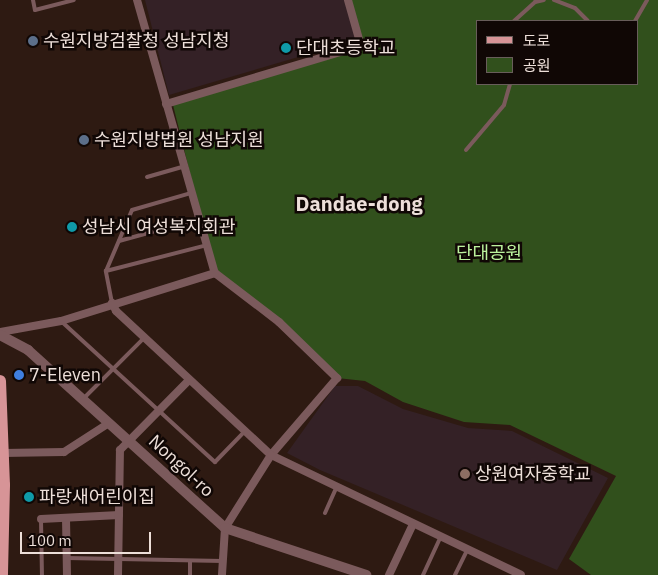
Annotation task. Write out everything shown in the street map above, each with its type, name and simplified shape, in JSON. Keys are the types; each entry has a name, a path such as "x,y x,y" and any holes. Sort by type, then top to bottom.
{"main road":[{"path":"0,380 3,453 2,575"}],"street":[{"path":"137,0 215,273 279,322 336,378 271,455 225,528 222,575"},
{"path":"166,104 361,46 348,0"},
{"path":"0,333 61,321 112,303 215,273"},
{"path":"112,303 116,311 144,338 271,455 336,488 468,549 507,572 521,575"},
{"name":"Nongol-ro","path":"0,333 28,350 225,528 366,575"},
{"path":"118,575 120,450 128,440 161,411 189,380"},
{"path":"3,453 64,452 109,422"},
{"path":"41,519 119,515"},
{"path":"66,518 67,575"},
{"path":"389,575 413,524"}],"lane":[{"path":"33,0 35,10 74,0"},
{"path":"515,20 535,2 544,0"},
{"path":"554,0 576,8 587,20"},
{"path":"636,20 647,0"},
{"path":"466,150 504,105 510,85"},
{"path":"147,177 185,166"},
{"path":"112,303 106,270 132,210 191,193"},
{"path":"119,241 199,219"},
{"path":"106,270 206,245"},
{"path":"61,321 215,462 244,432"},
{"path":"83,399 115,370 144,338"},
{"path":"325,513 336,488"},
{"path":"41,519 42,575"},
{"path":"423,575 441,536"},
{"path":"455,575 468,549"},
{"path":"67,558 222,561"},
{"path":"190,561 190,575"}],"shaded area":[{"path":"145,0 346,0 356,40 169,95"},
{"name":"상원여자중학교","path":"335,386 358,386 403,409 468,428 512,431 608,478 557,570 320,470 287,453"}],"green space":[{"name":"단대공원","path":"350,0 658,0 658,575 591,575 569,559 616,476 510,425 464,422 403,402 365,381 337,378 279,322 215,273 173,105 364,48"}],"place":[{"name":"수원지방검찰청 성남지청","path":"33,41"},
{"name":"단대초등학교","path":"286,48"},
{"name":"수원지방법원 성남지원","path":"84,140"},
{"name":"성남시 여성복지회관","path":"72,227"},
{"name":"7-Eleven","path":"19,375"},
{"name":"상원여자중학교","path":"465,474"},
{"name":"파랑새어린이집","path":"29,497"}],"district":[{"name":"Dandae-dong","path":"359,203"}]}
